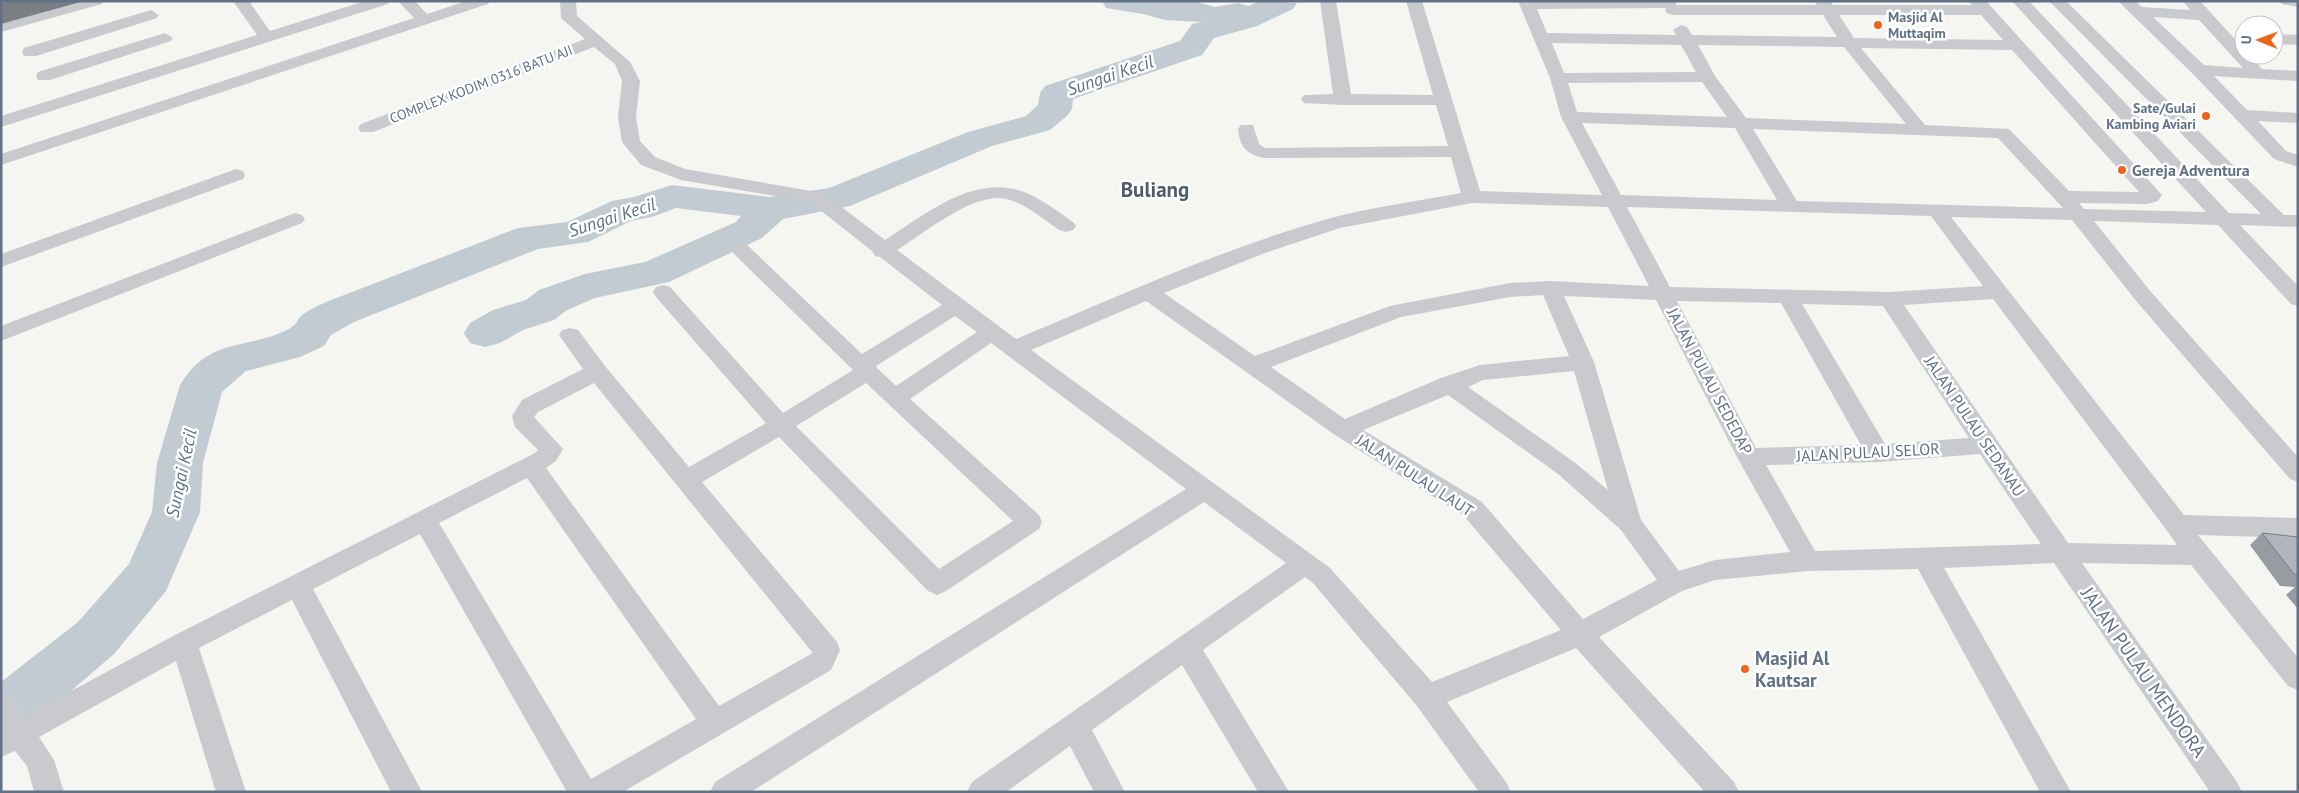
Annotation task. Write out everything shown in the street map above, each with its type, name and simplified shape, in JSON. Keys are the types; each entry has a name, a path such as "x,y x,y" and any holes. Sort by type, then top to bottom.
{"street":[{"path":"51,106 44,76 30,52 7,25 96,1"},
{"path":"241,1 267,38"},
{"path":"322,1 334,16"},
{"path":"1,122 382,1"},
{"path":"406,1 424,20"},
{"path":"1,160 211,89 482,1"},
{"path":"568,1 569,18 622,62 631,81 627,117 631,142 648,161 681,174 816,197 882,251 1321,575 1427,697 1496,792"},
{"path":"1328,1 1343,100"},
{"path":"1414,1 1472,197"},
{"path":"2020,1 2220,218 2298,299"},
{"path":"2057,1 2278,220"},
{"path":"2191,1 2201,15 2224,37 2257,74"},
{"path":"2288,1 2298,2"},
{"path":"1014,349 1148,292 1258,249 1336,223 1472,197 1936,210 2070,205 2147,198 2152,195 1981,6 1527,2"},
{"name":"JALAN PULAU SEDEDAP","path":"1527,2 1558,78 1570,117 1750,457 1808,561"},
{"path":"1670,4 1685,40 1707,77 1741,124 1790,207"},
{"path":"1825,5 1849,43 1921,131"},
{"path":"2132,7 2201,15"},
{"path":"2132,7 2199,70 2244,115 2280,155 2298,162"},
{"path":"30,52 147,8 182,65 211,89"},
{"path":"2224,37 2234,38"},
{"path":"44,76 165,38"},
{"path":"1541,38 2017,45"},
{"path":"2284,39 2298,40"},
{"name":"COMPLEX KODIM 0316 BATU AJI","path":"367,128 595,41"},
{"path":"2199,70 2298,76"},
{"path":"1558,78 1707,77"},
{"path":"1310,99 1444,100"},
{"path":"2244,115 2298,118"},
{"path":"1570,117 2003,133 2070,205 2144,297 2298,473"},
{"path":"1247,129 1249,145 1252,149 1264,153 1458,151"},
{"path":"1,261 236,175"},
{"path":"882,251 945,212 986,192 999,192 1016,196 1066,226"},
{"path":"2070,205 2220,218 2298,222"},
{"path":"1936,210 2178,525 2198,555 2298,678"},
{"path":"1,334 295,220"},
{"path":"663,292 781,425 937,584 1030,522 895,398 738,247"},
{"path":"1550,288 1582,362 1630,524"},
{"path":"1252,366 1397,311 1510,290 1550,288 1665,294 1889,299 1998,292"},
{"name":"JALAN PULAU LAUT","path":"1148,292 1343,429 1473,509 1580,634 1724,792"},
{"path":"1788,297 1878,453"},
{"name":"JALAN PULAU SEDANAU","path":"1889,299 1986,445 2061,552"},
{"path":"687,479 781,425 956,306"},
{"path":"895,398 992,332"},
{"path":"570,334 597,372 827,650 820,662 596,792"},
{"path":"1343,429 1449,384 1491,370 1582,362"},
{"path":"49,792 40,760 8,727 184,643 548,455 551,449 523,421 525,412 530,406 597,372"},
{"path":"1449,384 1566,468 1630,524 1674,584"},
{"name":"JALAN PULAU SELOR","path":"1750,457 1878,453 1986,445"},
{"path":"530,464 714,722"},
{"path":"725,792 1205,489"},
{"path":"424,519 584,792"},
{"path":"2178,525 2298,528"},
{"path":"1427,697 1580,634 1674,584 1715,570 1808,561 1925,559 2061,552 2198,555"},
{"name":"JALAN PULAU MENDORA","path":"2061,552 2227,792"},
{"path":"1925,559 2056,792"},
{"path":"982,792 1305,563"},
{"path":"297,584 407,792"},
{"path":"184,643 231,792"},
{"path":"1186,647 1274,792"},
{"path":"1076,726 1110,792"}],"building":[{"path":"1,1 12,1 1,4"},
{"path":"2262,533 2298,537 2298,574 2294,574"}],"waterway":[{"name":"Sungai Kecil","path":"771,209 837,198 980,139 1038,123 1055,109 1057,93 1191,48 1203,31 1246,19 1282,3 1282,1"},
{"path":"1117,2 1148,5 1165,11 1197,11 1214,16 1238,12"},
{"name":"Sungai Kecil","path":"1,711 30,693 96,638 148,577 176,512 180,463 202,385 232,360 285,347 309,336 316,325 340,312 532,237 574,233 625,209 639,209 672,196 771,209"},
{"path":"485,333 508,320 540,310 553,300 585,287 655,273 749,230 771,209"}],"place":[{"name":"Masjid Al Muttaqim","path":"1878,25"},
{"name":"Sate/Gulai Kambing Aviari","path":"2206,116"},
{"name":"Gereja Adventura","path":"2122,170"},
{"name":"Masjid Al Kautsar","path":"1745,669"}],"district":[{"name":"Buliang","path":"1155,189"}]}
